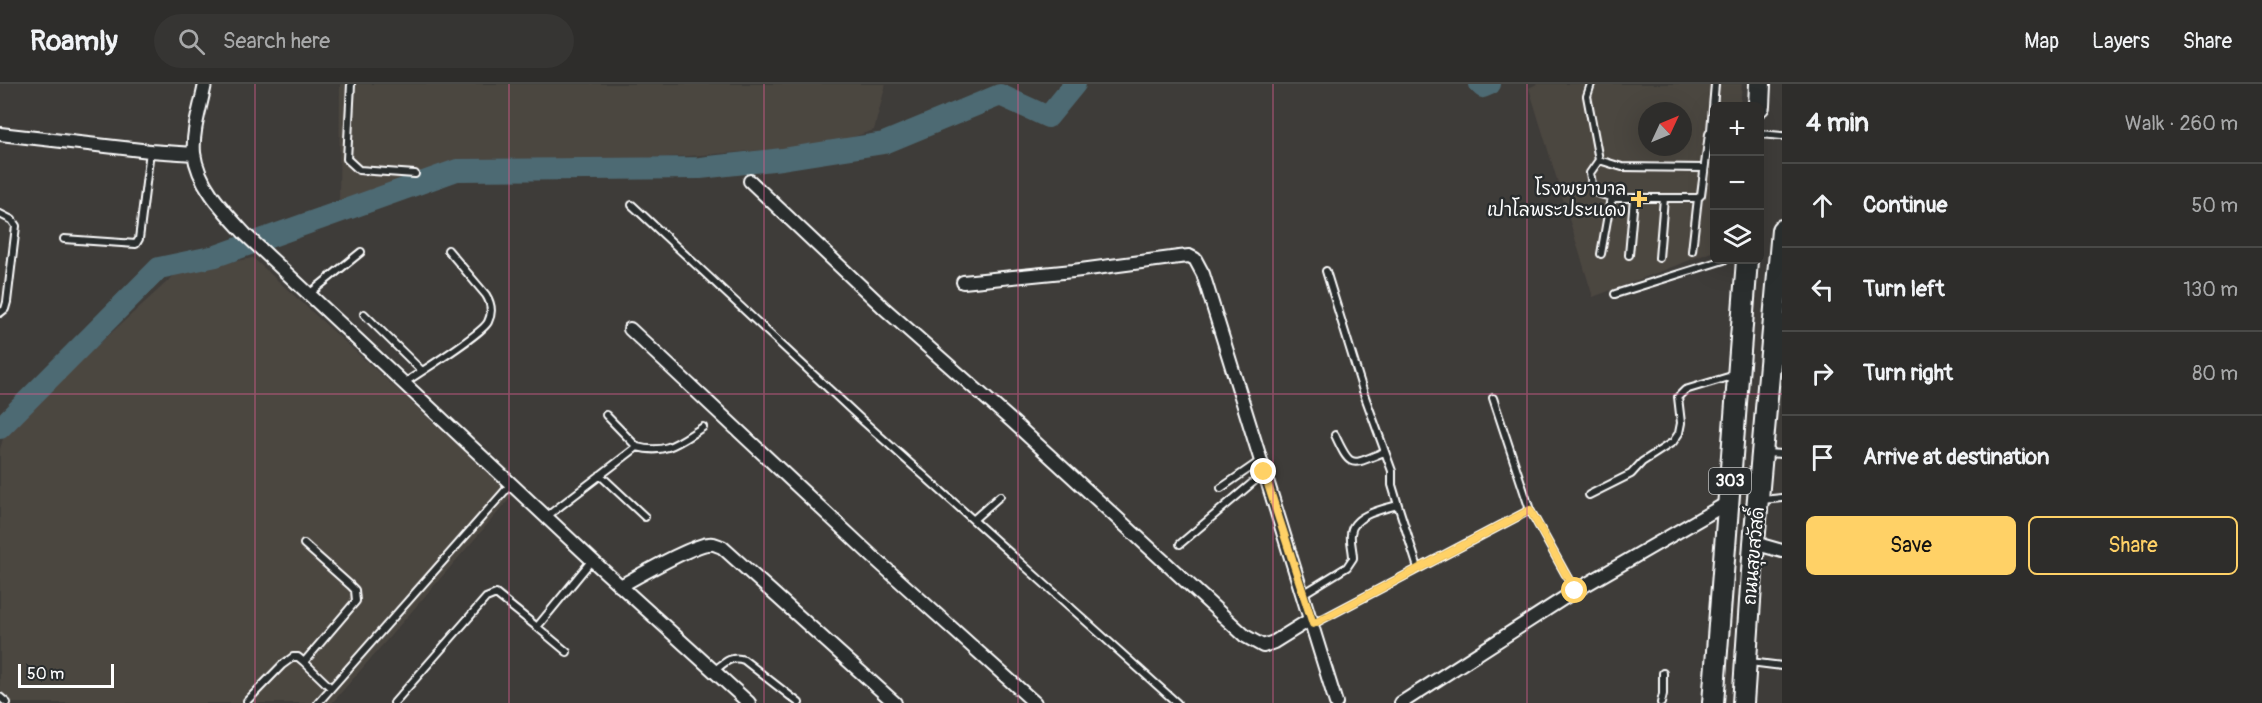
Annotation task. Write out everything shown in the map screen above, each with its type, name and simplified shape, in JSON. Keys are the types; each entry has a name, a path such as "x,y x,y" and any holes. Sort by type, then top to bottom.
{"main road":[{"path":"1759,102 1760,84"},
{"name":"ถนนสุขสวัสดิ์","path":"1743,703 1758,500 1772,454 1782,230"},
{"name":"ถนนสุขสวัสดิ์","path":"1713,703 1747,264"}],"street":[{"path":"205,84 194,154 208,188 221,208 308,294 591,560 749,703"},
{"path":"0,134 194,154"},
{"path":"750,181 885,309 1013,422 1245,636 1263,646 1312,621"},
{"path":"963,282 1189,256 1200,266 1336,703"},
{"path":"630,328 872,556 1035,703"},
{"path":"1401,703 1575,591 1728,502"},
{"path":"620,586 707,543 715,544 895,703"},
{"path":"1754,543 1782,551"}],"lane":[{"path":"351,84 347,159 360,170 415,174"},
{"path":"1591,84 1587,96 1599,160 1590,173 1592,184 1598,193 1614,198 1698,198"},
{"path":"1714,102 1715,84"},
{"path":"1692,251 1698,198 1701,195 1710,133"},
{"path":"1764,134 1782,136"},
{"path":"64,239 136,244 139,239 150,151"},
{"path":"1599,160 1622,167 1704,168"},
{"path":"1601,254 1610,203 1614,198"},
{"path":"1629,255 1634,198"},
{"path":"1659,258 1664,198"},
{"path":"632,205 752,319 1177,703"},
{"path":"0,214 12,220 16,226 7,302 5,309 0,313"},
{"path":"404,384 478,332 489,320 491,303 448,250"},
{"path":"308,294 361,252"},
{"path":"1615,294 1711,264"},
{"path":"1326,271 1392,471 1392,485 1418,568"},
{"path":"364,314 422,371"},
{"path":"1589,495 1631,474 1642,462 1673,442 1679,433 1681,423 1678,397 1685,390 1738,374"},
{"path":"1493,398 1530,510 1575,591"},
{"path":"606,415 637,447 658,450 670,447 703,427"},
{"path":"1335,435 1346,459 1350,462 1359,462 1384,452"},
{"path":"546,517 637,447"},
{"path":"1221,488 1262,467"},
{"path":"1180,544 1262,467"},
{"path":"600,475 645,517"},
{"path":"318,703 511,484"},
{"path":"973,520 1000,496"},
{"path":"1758,500 1782,498"},
{"path":"1302,594 1347,567 1353,558 1351,534 1354,525 1374,512 1398,505"},
{"path":"1312,621 1530,510"},
{"path":"304,544 350,585 356,595 356,601 304,662"},
{"path":"537,627 591,560"},
{"path":"394,703 490,595 496,594 502,598 567,652"},
{"path":"247,701 288,660 298,657 331,688"},
{"path":"714,671 730,659 744,660 800,703"},
{"path":"1746,662 1782,666"},
{"path":"1661,703 1663,673"},
{"path":"0,697 7,703"}],"shaded area":[{"path":"340,84 886,84 874,130 829,145 689,156 505,164 427,180 339,210"},
{"name":"โรงพยาบาล เปาโลพระประแดง","path":"1537,84 1742,84 1740,102 1710,102 1710,253 1593,297 1529,88"},
{"path":"253,258 513,495 332,703 0,703 0,449 6,429 179,271"}],"waterway":[{"path":"0,428 159,268 216,256 457,170 700,168 782,159 884,143 1000,95 1048,117 1075,84"},
{"path":"1480,84 1483,87 1490,84"}],"place":[{"name":"โรงพยาบาล เปาโลพระประแดง","path":"1639,199"}],"route":[{"path":"1264,472 1313,624 1530,510 1575,591"}]}
